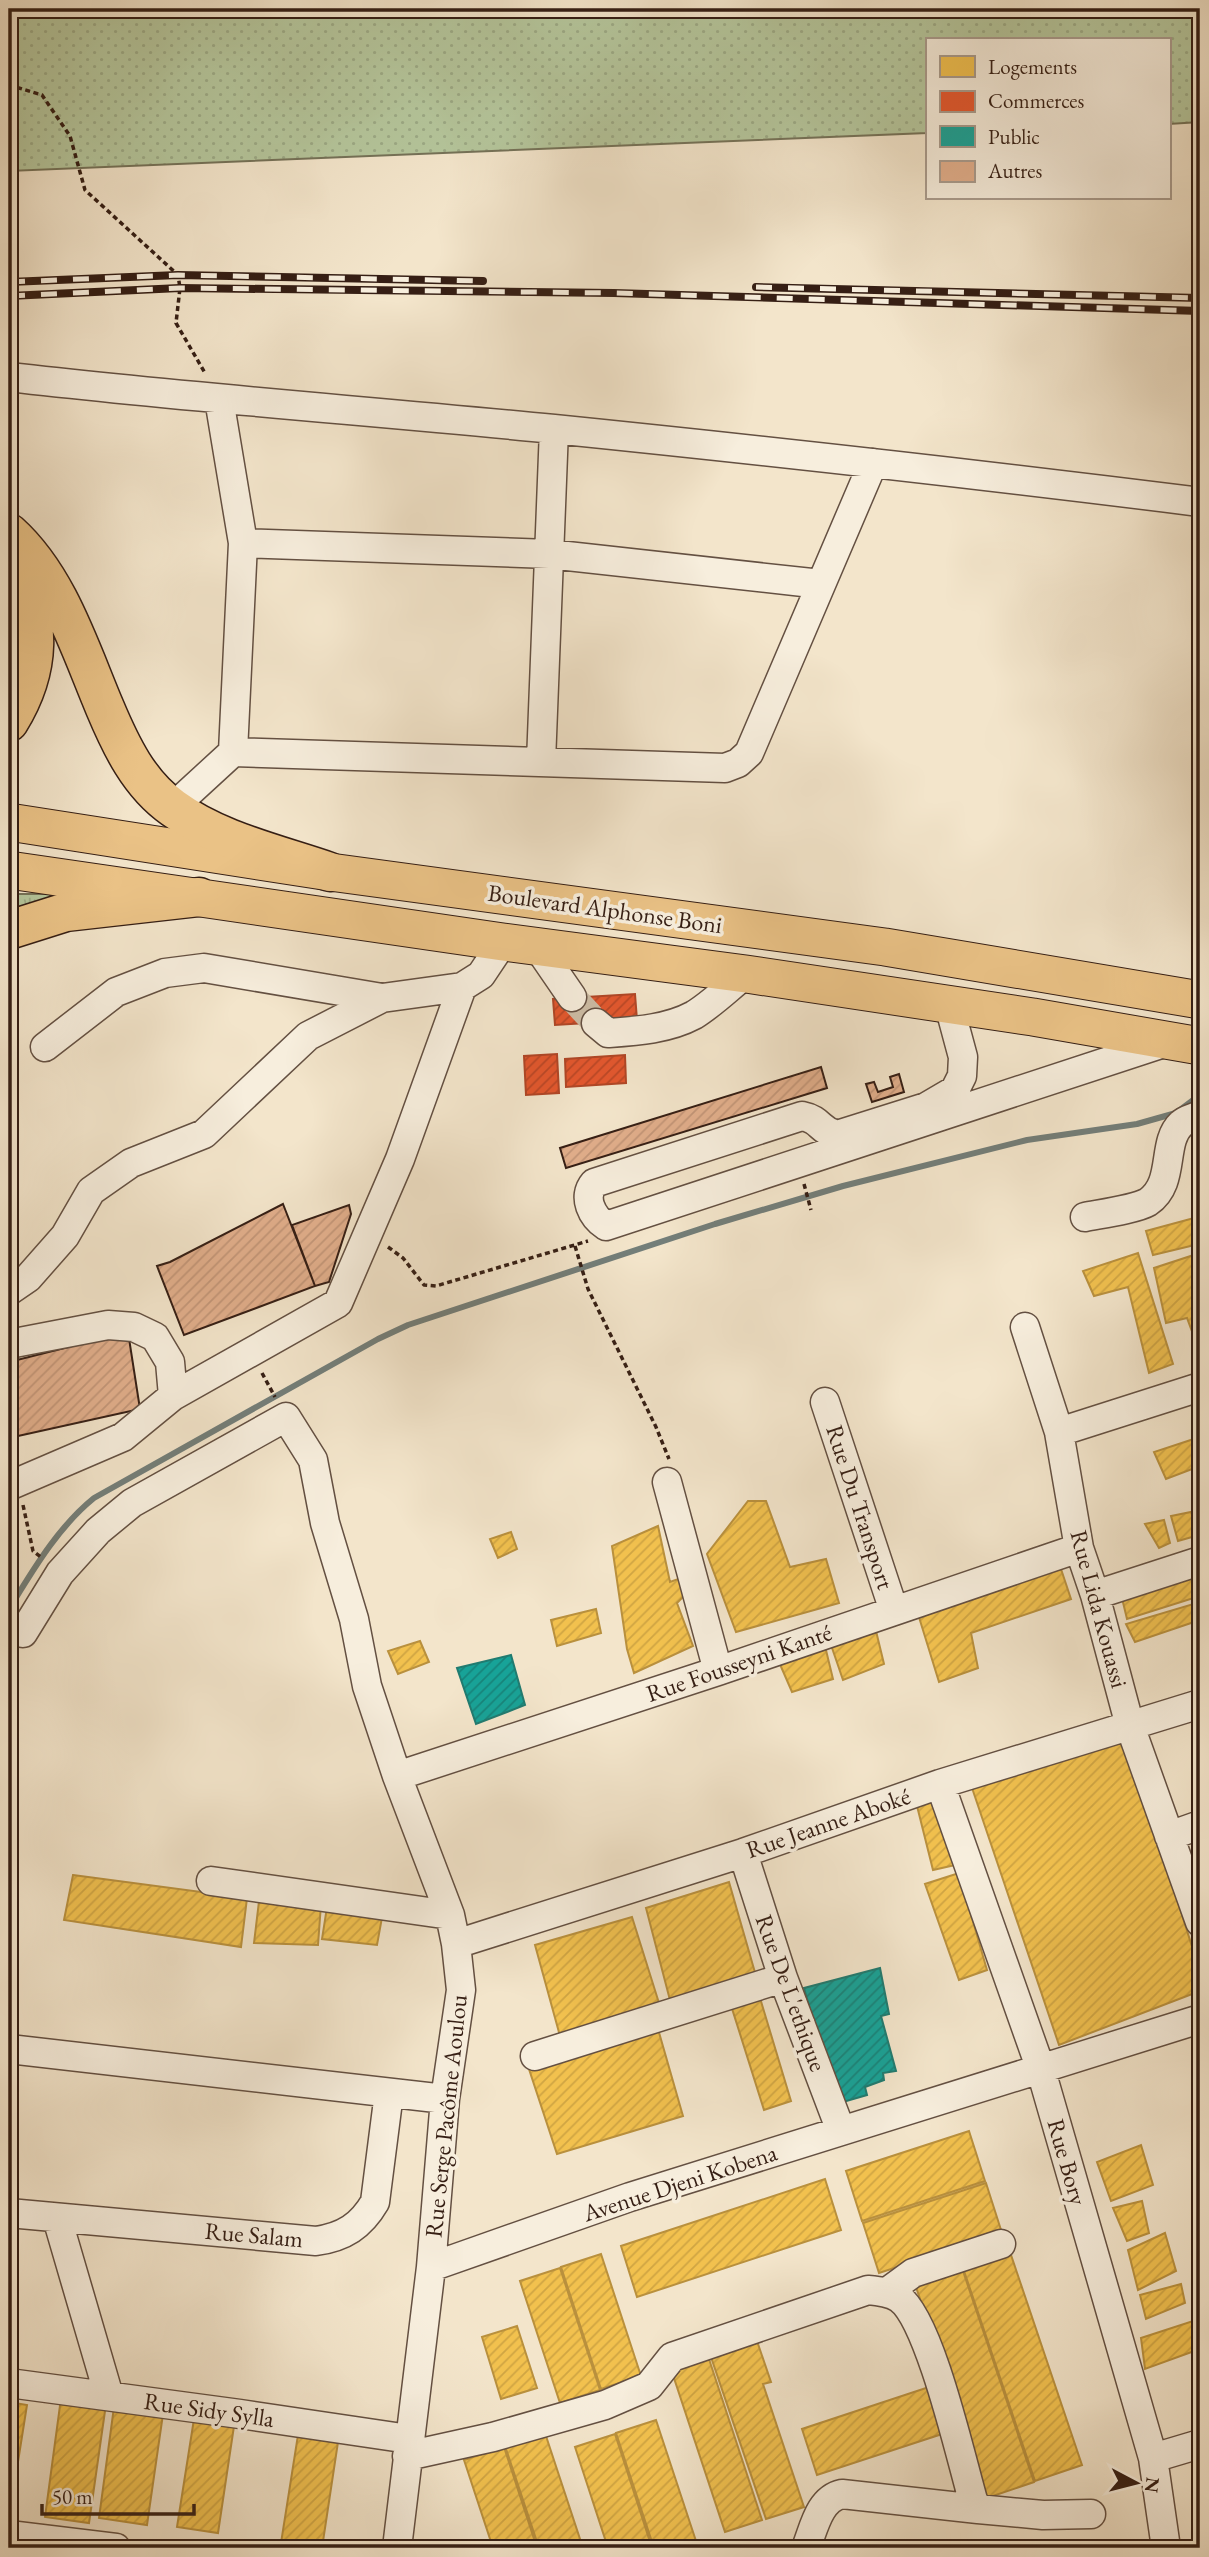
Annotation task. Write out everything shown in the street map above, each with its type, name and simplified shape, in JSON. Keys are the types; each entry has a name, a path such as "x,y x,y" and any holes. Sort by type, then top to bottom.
{"highway":[{"path":"9,533 20,543 47,579 64,611 121,745 147,785 172,808 194,822 229,838 330,872"},
{"path":"9,568 28,599 35,633 32,666 26,687 9,722"},
{"path":"9,930 66,912 199,897"}],"main road":[{"name":"Boulevard Alphonse Boni","path":"9,822 330,872 886,947 1200,1000"},
{"name":"Boulevard Alphonse Boni","path":"9,870 746,974 1033,1017 1185,1044"}],"street":[{"path":"9,377 156,394 554,429 1200,502"},
{"path":"219,399 243,543 233,752"},
{"path":"541,762 554,429"},
{"path":"172,808 233,752 725,768 738,763 749,753 873,463"},
{"path":"243,543 549,554 821,584"},
{"path":"45,1047 116,992 164,973 204,968 382,998 462,987 520,944 572,998"},
{"path":"596,1023 608,1033 642,1031 674,1024 694,1014 746,974"},
{"path":"13,1484 122,1437 173,1396 338,1303 400,1159 462,987"},
{"path":"9,1291 28,1278 65,1236 91,1191 131,1163 204,1134 308,1036 382,998"},
{"path":"949,1005 963,1057 962,1076 954,1090 936,1101 926,1107 837,1135 827,1133 814,1118 802,1116 594,1183 589,1189 588,1197 596,1219 606,1226 1185,1044"},
{"path":"1085,1217 1146,1203 1155,1195 1167,1175 1177,1129 1183,1122 1200,1115"},
{"path":"9,1344 108,1325 134,1327 155,1337 170,1362 173,1396"},
{"name":"Rue Lida Kouassi","path":"1025,1327 1059,1433 1079,1548 1095,1595 1130,1726 1200,1922"},
{"path":"1059,1433 1200,1387"},
{"name":"Rue Du Transport","path":"825,1402 894,1611"},
{"name":"Rue Serge Pacôme Aoulou","path":"23,1633 60,1573 98,1531 132,1503 286,1417 313,1460 325,1523 354,1619 367,1686 397,1776 450,1915 456,1944 461,1990 445,2099 431,2267"},
{"path":"667,1482 718,1671"},
{"name":"Rue Fousseyni Kanté","path":"397,1776 718,1671 1079,1548"},
{"path":"1095,1595 1200,1561"},
{"name":"Rue Jeanne Aboké","path":"456,1944 743,1853 940,1784 1200,1704"},
{"name":"Rue Bory","path":"940,1784 1040,2067 1153,2459 1166,2548"},
{"path":"1169,1836 1200,1825"},
{"name":"Rue De L'ethique","path":"743,1853 783,1978 841,2131"},
{"path":"211,1881 450,1915"},
{"path":"535,2056 783,1978"},
{"name":"Avenue Djeni Kobena","path":"431,2267 630,2197 1200,2019"},
{"path":"9,2049 445,2099"},
{"name":"Rue Salam","path":"9,2213 316,2241 334,2238 351,2231 366,2218 375,2202 389,2094"},
{"path":"57,2218 109,2396"},
{"path":"887,2292 913,2273 1001,2244"},
{"path":"397,2548 431,2267"},
{"path":"408,2448 493,2437 605,2405 649,2386 672,2357 868,2290 887,2292 901,2299 918,2322 942,2388 973,2500 978,2509"},
{"name":"Rue Sidy Sylla","path":"9,2383 109,2396 408,2448"},
{"path":"1153,2459 1200,2444"},
{"path":"806,2548 822,2507 832,2496 842,2494 1043,2515 1091,2514"},
{"path":"9,2535 116,2548"}],"path":[{"path":"9,85 42,95 70,136 85,190 177,275 180,288 176,323 219,399"},
{"path":"804,1186 811,1207"},
{"path":"575,1245 588,1289 656,1427 669,1461 667,1482"},
{"path":"13,1484 33,1550"}],"green space":[{"path":"9,9 1200,9 1200,122 1170,124 1170,38 926,38 926,133 9,171"},
{"path":"9,894 50,894 51,900 9,915"}],"building: Logements":[{"path":"1194,1218 1199,1244 1153,1255 1146,1231"},
{"path":"1138,1253 1173,1364 1149,1373 1128,1287 1094,1296 1083,1271"},
{"path":"1200,1253 1200,1344 1197,1345 1187,1318 1166,1323 1154,1268"},
{"path":"1200,1437 1200,1466 1166,1479 1154,1452"},
{"path":"748,1501 766,1501 790,1567 826,1559 839,1603 736,1632 707,1554"},
{"path":"1191,1512 1199,1535 1178,1541 1171,1516"},
{"path":"1164,1520 1170,1543 1159,1548 1145,1524"},
{"path":"658,1526 670,1582 681,1578 684,1596 677,1603 693,1646 634,1673 627,1649 612,1546"},
{"path":"511,1532 517,1549 498,1558 490,1539"},
{"path":"1060,1566 1071,1599 971,1633 978,1668 939,1682 918,1614"},
{"path":"1200,1568 1200,1596 1127,1619 1122,1598"},
{"path":"1200,1602 1200,1620 1135,1642 1126,1624"},
{"path":"596,1609 601,1633 557,1646 551,1620"},
{"path":"876,1631 884,1664 843,1680 830,1642"},
{"path":"420,1641 429,1662 398,1674 388,1651"},
{"path":"825,1646 833,1679 792,1692 779,1662"},
{"path":"1126,1737 1200,1972 1200,1991 1059,2045 970,1782"},
{"path":"942,1793 964,1863 933,1870 916,1802"},
{"path":"959,1873 987,1970 959,1980 925,1884"},
{"path":"73,1875 247,1898 241,1947 64,1920"},
{"path":"729,1882 756,1976 671,2004 646,1908"},
{"path":"260,1893 321,1904 318,1945 254,1943"},
{"path":"327,1907 383,1912 377,1945 322,1939"},
{"path":"632,1917 659,2003 560,2036 535,1945"},
{"path":"757,1988 791,2101 764,2110 729,1999"},
{"path":"656,2022 683,2116 557,2154 528,2066"},
{"path":"969,2131 985,2181 862,2221 846,2171"},
{"path":"1141,2145 1153,2185 1111,2201 1097,2162"},
{"path":"825,2179 841,2230 637,2297 621,2246"},
{"path":"986,2183 1002,2233 879,2273 863,2223"},
{"path":"1142,2201 1149,2233 1127,2241 1113,2208"},
{"path":"1165,2233 1176,2271 1138,2290 1128,2250"},
{"path":"1010,2252 1082,2465 1035,2481 963,2268"},
{"path":"601,2254 641,2376 601,2389 561,2267"},
{"path":"560,2268 600,2390 560,2403 520,2281"},
{"path":"962,2268 1034,2482 987,2498 915,2284"},
{"path":"1181,2284 1185,2303 1146,2319 1140,2295"},
{"path":"1193,2321 1197,2350 1145,2369 1141,2338"},
{"path":"517,2326 537,2388 501,2399 482,2337"},
{"path":"757,2341 771,2382 763,2384 804,2507 766,2519 711,2357"},
{"path":"708,2356 762,2520 725,2532 671,2369"},
{"path":"929,2387 945,2433 817,2475 802,2429"},
{"path":"61,2398 106,2404 89,2523 45,2517"},
{"path":"9,2402 27,2405 11,2506 9,2505"},
{"path":"114,2407 163,2414 147,2525 99,2518"},
{"path":"194,2419 234,2426 218,2533 177,2527"},
{"path":"194,2419 234,2426 218,2533 177,2527"},
{"path":"656,2420 696,2541 675,2548 654,2548 616,2433"},
{"path":"545,2433 583,2548 539,2548 505,2446"},
{"path":"615,2434 652,2548 608,2548 575,2447"},
{"path":"298,2435 338,2442 322,2548 281,2543"},
{"path":"298,2435 338,2442 322,2548 281,2543"},
{"path":"504,2447 537,2548 493,2548 464,2460"}],"building: Commerces":[{"path":"635,994 637,1020 555,1025 553,999"},
{"path":"557,1054 559,1093 526,1095 524,1056"},
{"path":"625,1055 626,1083 566,1087 565,1059"}],"building: Public":[{"path":"511,1655 525,1705 476,1724 457,1668"},
{"path":"880,1968 889,2014 881,2016 896,2071 883,2073 884,2080 865,2087 867,2095 836,2104 804,1988"}],"building: Autres":[{"path":"821,1067 827,1088 566,1168 560,1148"},
{"path":"899,1074 904,1092 872,1102 866,1084 874,1082 878,1092 893,1087 890,1077"},
{"path":"283,1204 315,1286 184,1335 157,1266 170,1262"},
{"path":"349,1205 351,1214 329,1282 315,1286 292,1225"},
{"path":"128,1332 140,1409 9,1438 9,1362"}],"waterway":[{"path":"9,1609 58,1536 94,1498 378,1339 408,1325 715,1224 843,1186 1027,1140 1137,1124 1176,1113 1200,1095"}],"tunnel":[{"path":"572,997 596,1023"}],"railway":[{"path":"9,282 178,275 483,281"},
{"path":"756,287 1200,298"},
{"path":"9,296 180,288 614,293 1200,311"}]}
